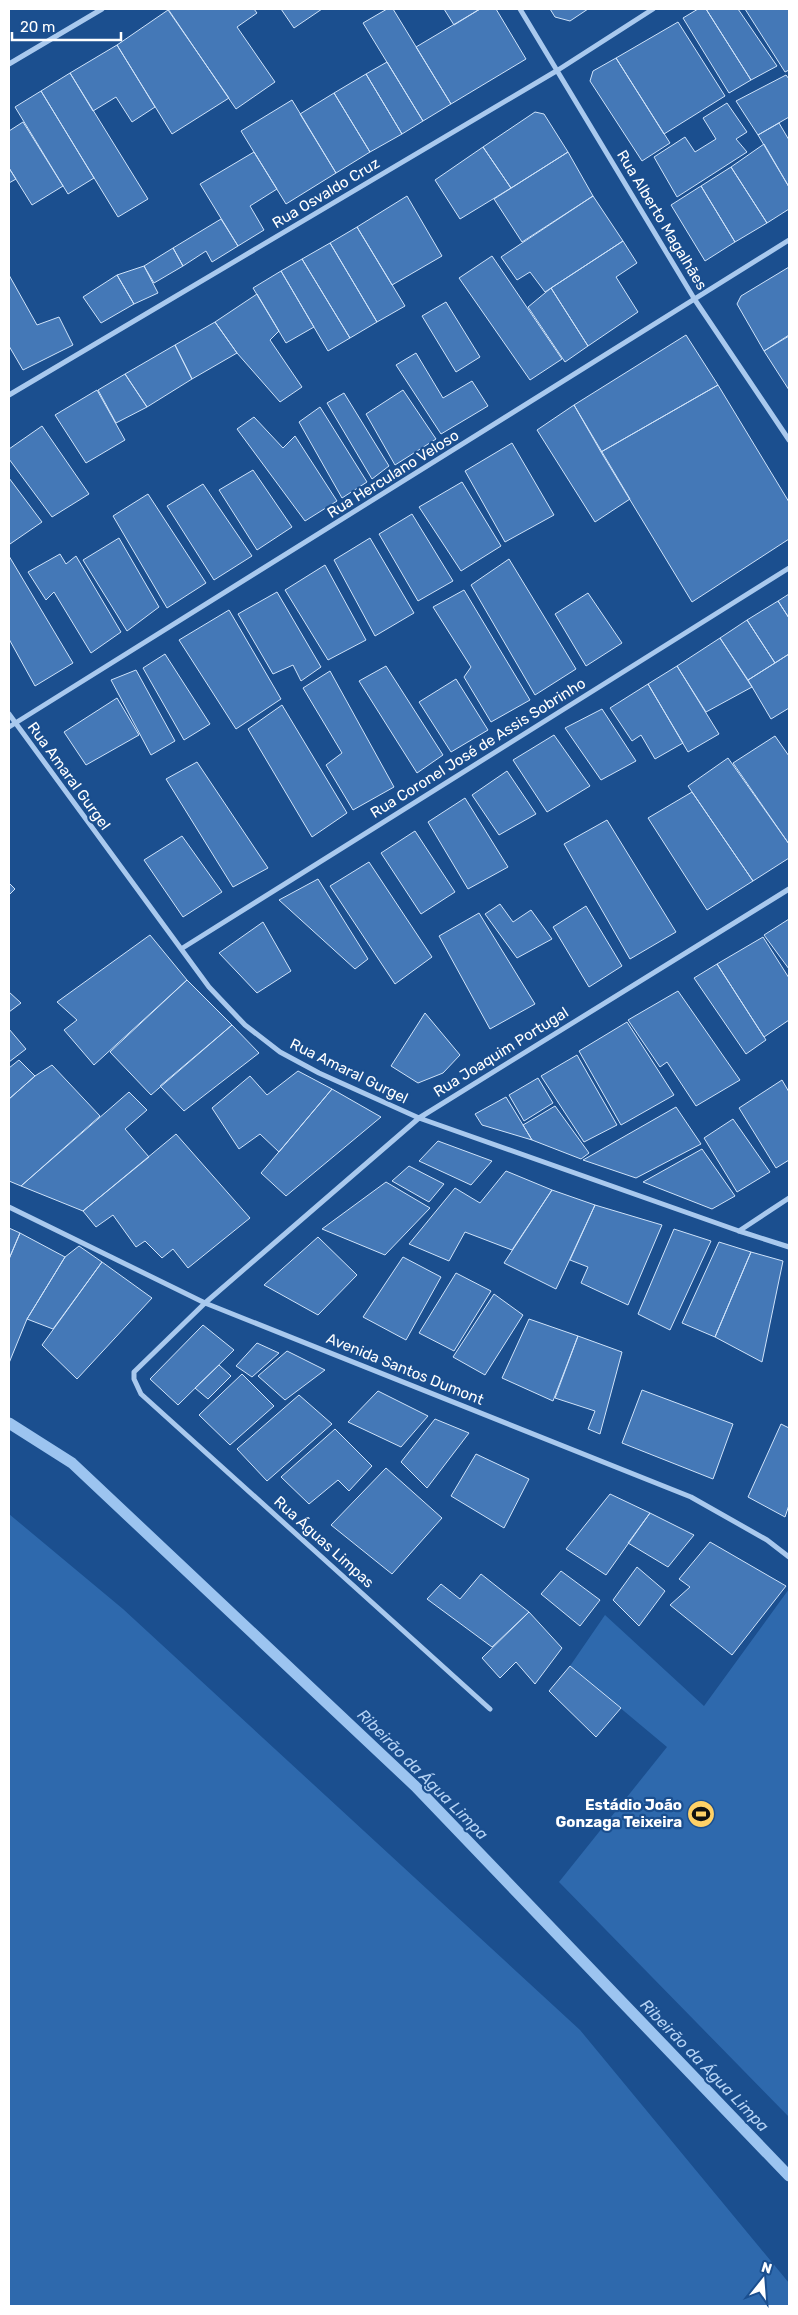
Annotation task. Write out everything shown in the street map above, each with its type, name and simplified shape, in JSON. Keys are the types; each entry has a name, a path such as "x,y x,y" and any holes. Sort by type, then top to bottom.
{"street":[{"path":"9,64 102,9"},
{"name":"Rua Alberto Magalhães","path":"520,9 695,300 789,440"},
{"name":"Rua Osvaldo Cruz","path":"9,394 558,70 653,9"},
{"name":"Rua Herculano Veloso","path":"9,727 789,240"},
{"name":"Rua Coronel José de Assis Sobrinho","path":"181,949 789,568"},
{"name":"Rua Amaral Gurgel","path":"9,714 14,724 209,987 245,1025 280,1052 319,1073 419,1118 739,1232 789,1247"},
{"name":"Rua Joaquim Portugal","path":"141,1394 134,1380 134,1372 205,1303 419,1118 789,889"},
{"path":"739,1232 789,1198"},
{"name":"Avenida Santos Dumont","path":"9,1207 205,1303 691,1497 767,1540 789,1557"},
{"name":"Rua Águas Limpas","path":"141,1394 490,1709"}],"shaded area":[{"path":"9,1514 123,1609 580,2030 789,2283 789,2306 9,2306"},
{"name":"Estádio João Gonzaga Teixeira","path":"789,1589 789,2117 559,1882 667,1747 570,1666 605,1615 704,1706"}],"building":[{"path":"168,9 254,9 257,13 237,27 275,82 236,109"},
{"path":"281,9 322,9 294,28"},
{"path":"387,9 393,9 451,104 423,121 363,23"},
{"path":"444,9 480,9 454,25"},
{"path":"480,9 496,9 526,59 451,104 416,47"},
{"path":"550,9 588,9 570,21 555,17"},
{"path":"698,9 706,9 751,80 729,93 683,18"},
{"path":"706,9 738,9 777,66 751,80"},
{"path":"745,9 789,9 789,70 785,72"},
{"path":"168,10 229,98 172,134 117,45"},
{"path":"678,22 725,96 664,134 616,58"},
{"path":"117,45 155,107 132,122 116,97 93,111 70,73"},
{"path":"616,58 670,143 642,161 590,81 593,71"},
{"path":"387,62 423,121 402,134 366,74"},
{"path":"70,73 148,199 118,217 41,91"},
{"path":"366,74 402,134 370,152 334,93"},
{"path":"786,75 789,79 789,117 758,135 736,101"},
{"path":"41,91 94,178 68,194 15,107"},
{"path":"334,93 370,152 336,173 300,114"},
{"path":"292,100 336,173 286,204 241,131"},
{"path":"727,103 747,132 736,139 747,152 677,197 654,157 685,137 695,152 716,139 703,118"},
{"path":"535,112 544,114 568,152 511,188 483,147"},
{"path":"23,122 63,186 32,205 9,168 9,131"},
{"path":"779,123 789,140 789,187 758,135"},
{"path":"764,144 789,187 789,209 767,223 731,167"},
{"path":"483,147 511,188 460,219 435,180"},
{"path":"254,152 277,189 250,206 264,230 238,246 200,184"},
{"path":"568,152 593,196 522,242 494,199"},
{"path":"731,167 767,223 735,242 701,186"},
{"path":"9,168 16,179 9,183"},
{"path":"701,186 735,242 705,261 671,205"},
{"path":"407,196 442,256 392,285 357,227"},
{"path":"593,196 623,241 545,292 530,272 517,280 501,257"},
{"path":"221,219 238,246 212,262 206,251 183,266 173,248"},
{"path":"357,227 405,306 377,322 330,243"},
{"path":"623,241 637,263 616,277 638,312 588,346 551,288"},
{"path":"330,243 377,322 350,338 302,259"},
{"path":"173,248 183,266 154,283 144,266"},
{"path":"492,256 562,359 530,380 459,278"},
{"path":"302,259 350,338 328,351 281,271"},
{"path":"144,266 158,293 134,304 117,275"},
{"path":"789,267 789,335 764,351 737,304 741,296"},
{"path":"281,271 314,327 286,343 253,288"},
{"path":"9,275 37,325 59,317 73,345 23,370 9,346"},
{"path":"117,275 134,304 101,323 83,297"},
{"path":"551,288 588,346 565,362 528,307"},
{"path":"257,294 279,331 270,340 302,387 280,402 237,353 215,322"},
{"path":"446,302 480,357 456,372 422,316"},
{"path":"215,322 237,353 192,379 175,345"},
{"path":"686,335 718,385 601,452 574,405"},
{"path":"789,336 789,390 764,351"},
{"path":"175,345 192,379 147,407 125,374"},
{"path":"416,353 443,398 472,381 488,406 441,434 396,365"},
{"path":"125,374 147,407 116,423 98,390"},
{"path":"718,385 789,502 789,539 692,602 601,452"},
{"path":"97,390 125,440 86,463 55,415"},
{"path":"403,390 436,439 395,465 366,414"},
{"path":"344,393 389,466 372,479 327,403"},
{"path":"574,405 630,499 595,522 537,430"},
{"path":"320,407 367,482 342,498 299,422"},
{"path":"254,417 283,448 295,436 337,501 305,521 237,429"},
{"path":"42,426 89,494 52,517 9,459 9,449"},
{"path":"512,443 554,515 505,542 465,471"},
{"path":"253,470 292,527 257,550 219,490"},
{"path":"9,478 42,522 10,544 9,542"},
{"path":"462,482 501,546 461,571 419,507"},
{"path":"203,484 252,556 214,580 167,506"},
{"path":"148,494 206,583 167,608 113,516"},
{"path":"412,514 453,581 418,601 379,534"},
{"path":"119,538 159,607 127,631 83,560"},
{"path":"370,538 414,613 375,636 334,560"},
{"path":"60,554 66,564 76,556 121,632 91,653 54,592 46,600 28,572"},
{"path":"9,556 73,663 35,686 9,639"},
{"path":"509,559 576,669 535,695 471,585"},
{"path":"325,565 366,640 328,660 285,590"},
{"path":"464,590 530,700 491,722 464,677 471,667 433,607"},
{"path":"277,592 321,667 301,681 293,665 273,674 238,614"},
{"path":"588,593 622,643 586,666 555,614"},
{"path":"789,594 789,618 778,601"},
{"path":"778,601 789,618 789,654 775,663 747,620"},
{"path":"229,610 281,699 236,729 179,640"},
{"path":"747,620 775,663 748,680 720,638"},
{"path":"720,638 752,687 706,712 677,666"},
{"path":"165,654 210,724 184,740 143,668"},
{"path":"789,654 789,708 771,719 748,680"},
{"path":"386,666 443,755 417,773 359,681"},
{"path":"677,666 719,734 688,752 648,684"},
{"path":"136,670 175,741 151,755 111,680"},
{"path":"330,671 394,787 353,810 326,765 342,753 303,688"},
{"path":"456,679 488,730 451,752 419,702"},
{"path":"648,684 683,743 655,759 641,735 632,741 610,708"},
{"path":"117,698 139,735 86,765 64,732"},
{"path":"282,705 347,813 312,837 248,729"},
{"path":"602,709 636,761 601,780 565,728"},
{"path":"554,735 590,786 547,812 513,760"},
{"path":"775,736 789,756 789,844 733,763"},
{"path":"728,758 789,844 789,858 753,881 688,786"},
{"path":"197,762 268,868 233,887 166,779"},
{"path":"507,771 536,814 499,835 472,795"},
{"path":"692,792 753,881 707,910 648,818"},
{"path":"465,798 508,867 468,889 428,822"},
{"path":"607,820 676,932 630,959 564,844"},
{"path":"415,831 455,892 421,914 381,853"},
{"path":"182,836 222,892 183,917 144,860"},
{"path":"369,862 432,957 395,984 330,886"},
{"path":"318,879 368,959 355,969 279,900"},
{"path":"9,883 15,889 9,895"},
{"path":"500,904 513,922 531,910 552,939 517,958 485,914"},
{"path":"586,906 622,966 589,987 553,927"},
{"path":"479,913 535,1004 490,1029 439,936"},
{"path":"789,919 789,969 764,935"},
{"path":"263,922 291,971 257,993 219,953"},
{"path":"150,935 187,980 94,1065 64,1030 77,1020 57,1002"},
{"path":"763,937 789,978 789,1020 764,1037 717,964"},
{"path":"717,964 766,1040 746,1054 694,978"},
{"path":"187,980 232,1025 151,1095 110,1052"},
{"path":"678,991 740,1080 696,1106 667,1062 660,1067 628,1020"},
{"path":"9,992 21,1003 9,1012"},
{"path":"425,1013 460,1055 443,1073 418,1083 391,1066"},
{"path":"627,1022 674,1095 621,1125 579,1051"},
{"path":"232,1025 259,1053 184,1111 160,1086"},
{"path":"9,1029 26,1049 9,1062"},
{"path":"577,1055 617,1125 584,1142 541,1076"},
{"path":"19,1060 35,1076 9,1099 9,1068"},
{"path":"52,1065 100,1116 21,1186 9,1181 9,1099 35,1076"},
{"path":"298,1071 332,1089 279,1152 260,1134 239,1149 212,1108 250,1076 267,1095"},
{"path":"538,1078 553,1103 524,1121 509,1095"},
{"path":"782,1080 789,1092 789,1160 776,1168 739,1108"},
{"path":"332,1089 381,1117 286,1196 261,1173"},
{"path":"129,1092 147,1110 125,1129 149,1157 83,1211 21,1186"},
{"path":"506,1097 532,1140 482,1125 475,1114"},
{"path":"555,1106 589,1153 581,1159 532,1140 523,1125"},
{"path":"676,1107 701,1144 636,1178 583,1160"},
{"path":"733,1119 770,1172 737,1192 704,1138"},
{"path":"176,1134 250,1218 188,1268 173,1249 162,1258 145,1241 136,1247 113,1215 96,1227 83,1211"},
{"path":"438,1141 492,1161 471,1185 419,1161"},
{"path":"702,1149 735,1196 712,1209 643,1182"},
{"path":"409,1166 444,1184 429,1202 392,1181"},
{"path":"506,1171 552,1190 512,1250 465,1232 449,1261 409,1244 455,1188 480,1203"},
{"path":"386,1182 430,1208 385,1255 322,1229"},
{"path":"552,1190 595,1205 556,1289 504,1263"},
{"path":"595,1205 662,1225 628,1305 581,1283 588,1267 570,1260"},
{"path":"9,1228 20,1233 9,1259"},
{"path":"674,1229 711,1241 670,1330 638,1314"},
{"path":"20,1233 65,1257 27,1319 9,1363 9,1259"},
{"path":"318,1237 357,1275 318,1315 264,1285"},
{"path":"719,1242 751,1252 715,1337 682,1323"},
{"path":"79,1246 102,1262 53,1329 27,1319 65,1257"},
{"path":"751,1252 783,1261 762,1362 715,1337"},
{"path":"403,1257 441,1277 406,1340 363,1317"},
{"path":"102,1262 152,1298 77,1379 42,1345"},
{"path":"456,1273 491,1291 454,1351 419,1333"},
{"path":"494,1294 523,1315 485,1375 453,1357"},
{"path":"529,1319 578,1336 553,1401 502,1378"},
{"path":"203,1325 234,1350 178,1405 150,1379"},
{"path":"578,1336 622,1352 600,1434 588,1429 595,1411 555,1398"},
{"path":"257,1343 279,1353 252,1377 236,1366"},
{"path":"287,1351 325,1370 285,1400 258,1376"},
{"path":"219,1365 231,1376 208,1399 195,1388"},
{"path":"242,1374 274,1406 230,1445 199,1415"},
{"path":"642,1390 733,1424 713,1479 622,1443"},
{"path":"378,1391 428,1416 401,1447 348,1422"},
{"path":"299,1395 332,1424 267,1481 237,1449"},
{"path":"435,1419 469,1433 427,1488 401,1462"},
{"path":"781,1424 789,1428 789,1505 785,1517 748,1497"},
{"path":"335,1429 372,1466 349,1491 338,1480 309,1504 281,1477"},
{"path":"476,1454 529,1479 504,1528 451,1496"},
{"path":"386,1468 442,1518 392,1574 331,1525"},
{"path":"610,1494 650,1513 606,1575 566,1549"},
{"path":"650,1513 694,1535 668,1567 628,1543"},
{"path":"710,1542 786,1586 732,1655 670,1605 690,1587 679,1579"},
{"path":"637,1567 665,1591 639,1626 613,1600"},
{"path":"561,1571 600,1600 580,1626 541,1594"},
{"path":"481,1574 529,1612 492,1647 427,1599 441,1584 460,1599"},
{"path":"529,1612 562,1648 535,1684 516,1662 500,1678 482,1658"},
{"path":"570,1666 621,1708 596,1737 549,1691"}],"waterway":[{"name":"Ribeirão da Água Limpa","path":"9,1423 72,1463 415,1786 789,2176"}],"place":[{"name":"Estádio João Gonzaga Teixeira","path":"701,1814"}]}
